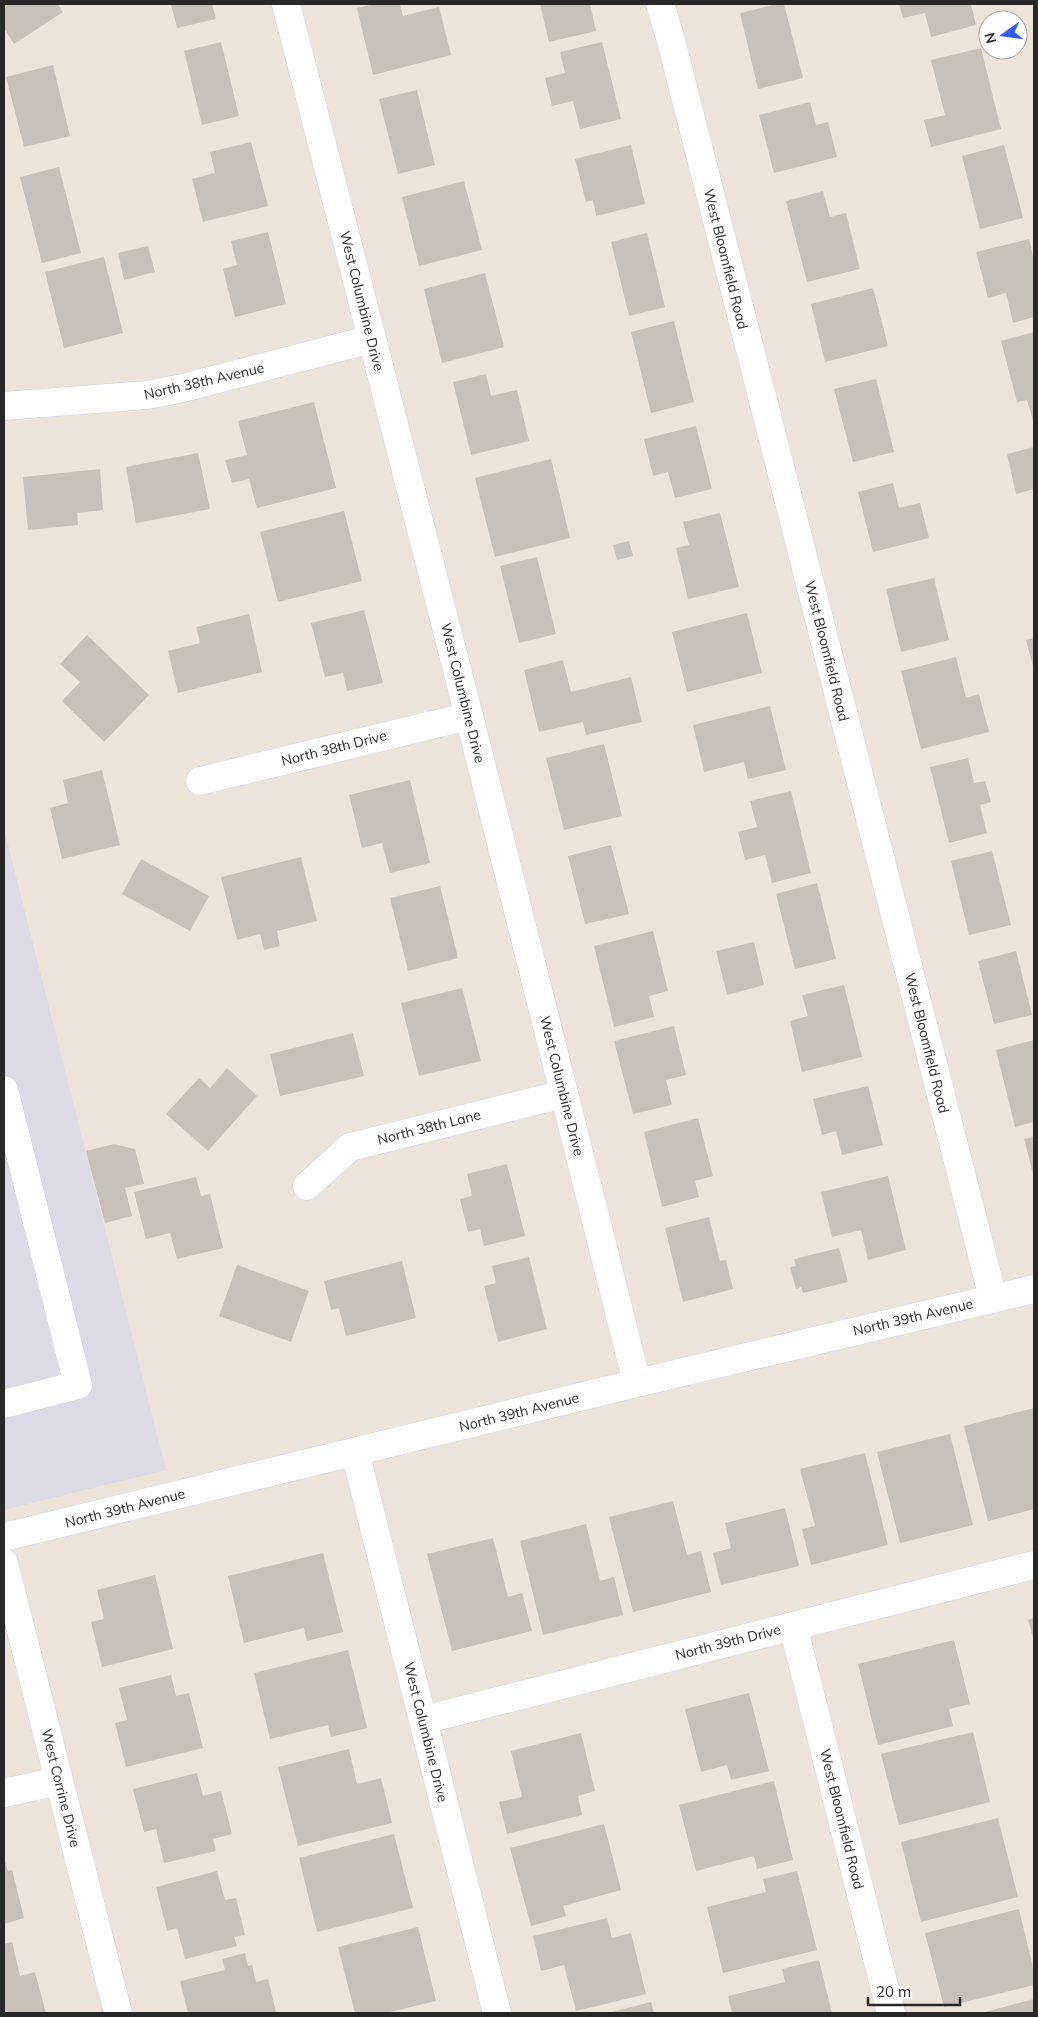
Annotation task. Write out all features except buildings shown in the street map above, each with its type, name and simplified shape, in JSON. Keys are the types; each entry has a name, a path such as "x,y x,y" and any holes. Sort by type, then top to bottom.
{"street":[{"name":"West Columbine Drive","path":"286,4 469,716 636,1383"},
{"name":"West Bloomfield Road","path":"660,4 670,36 993,1298"},
{"name":"North 38th Avenue","path":"5,400 147,395 183,388 372,339"},
{"name":"North 38th Drive","path":"200,781 469,716"},
{"path":"4,1090 78,1385 4,1404"},
{"name":"North 38th Lane","path":"307,1186 350,1147 564,1094"},
{"name":"North 39th Avenue","path":"4,1538 636,1383 1034,1289"},
{"name":"West Columbine Drive","path":"355,1452 497,2013"},
{"name":"West Corrine Drive","path":"4,1563 118,2013"},
{"name":"North 39th Drive","path":"423,1720 1034,1565"},
{"name":"West Bloomfield Road","path":"793,1626 891,2013"},
{"path":"4,1794 59,1781"}],"shaded area":[{"path":"4,829 166,1470 4,1510"}]}
